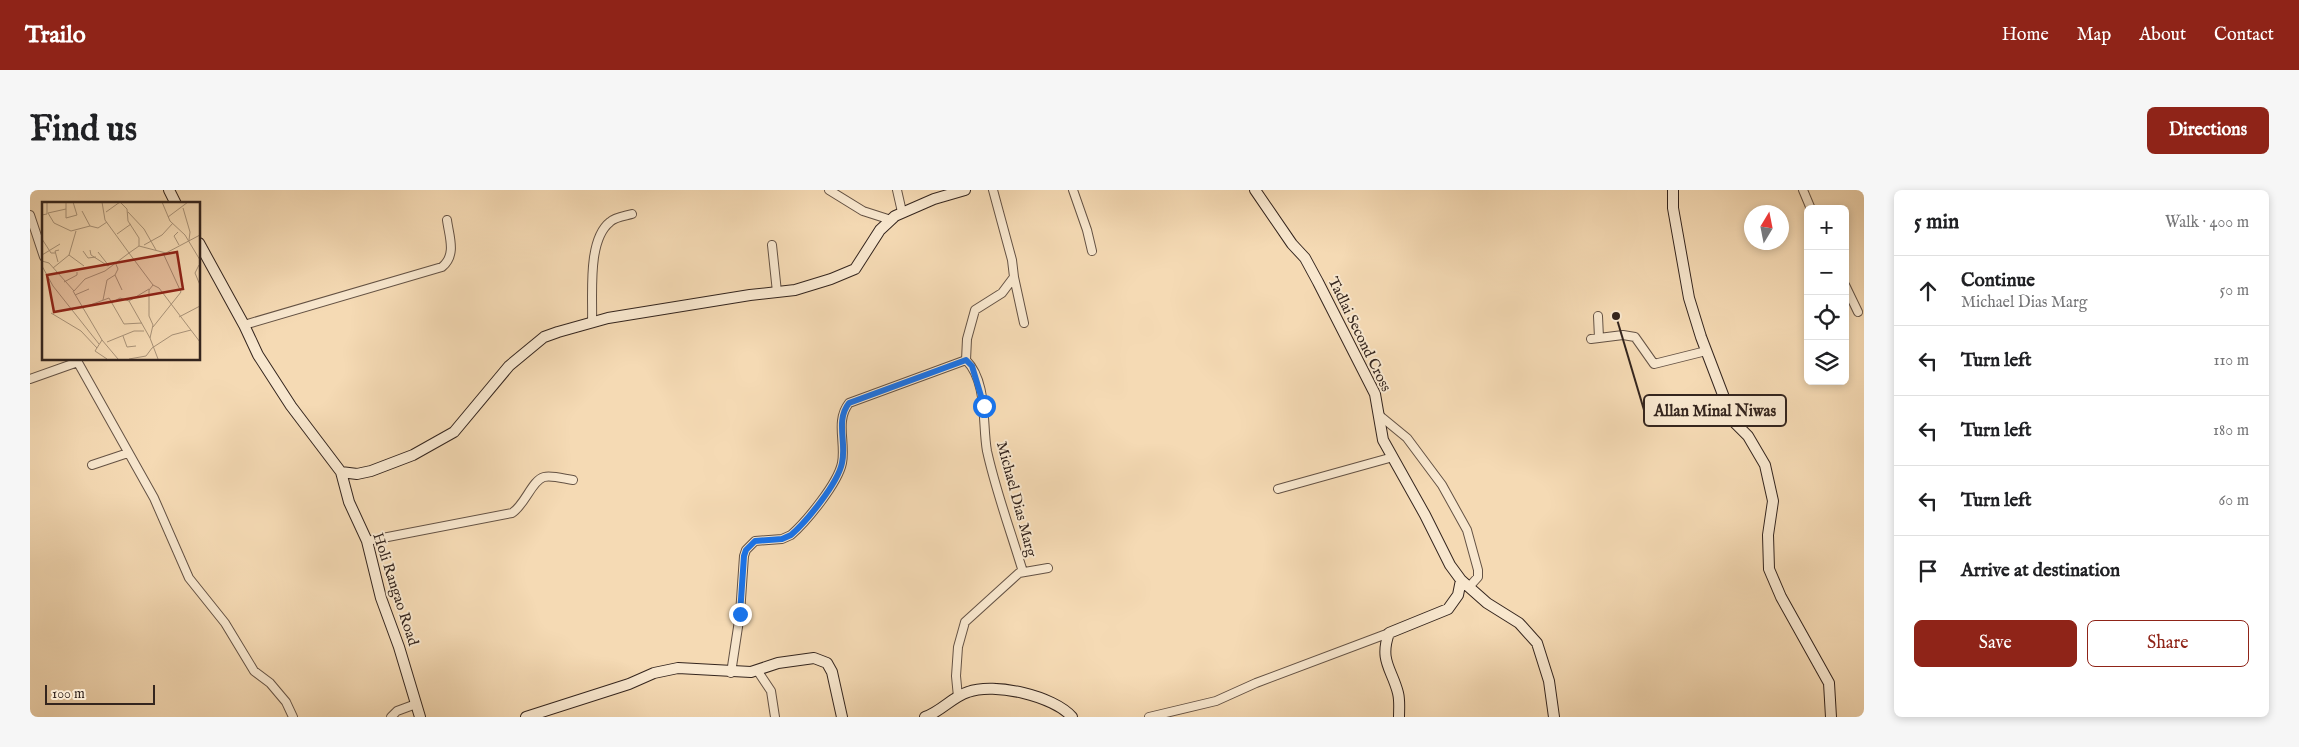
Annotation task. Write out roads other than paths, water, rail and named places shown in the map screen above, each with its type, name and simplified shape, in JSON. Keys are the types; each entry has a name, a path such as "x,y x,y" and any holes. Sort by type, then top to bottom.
{"street":[{"path":"169,190 175,202"},
{"path":"829,190 863,211 891,220"},
{"path":"897,190 902,212"},
{"path":"200,245 244,325 258,355 291,406 341,472 357,474 371,471 413,455 454,432 509,366 544,337 592,322 795,290 831,279 854,269 880,230 902,212 934,199 965,190"},
{"path":"992,190 1012,260 1024,323"},
{"path":"1073,190 1092,251"},
{"name":"Tadlai Second Cross","path":"1255,190 1292,244 1305,258 1318,282 1375,394 1383,440 1450,565 1465,583 1487,603 1519,623 1537,642 1549,681 1554,717"},
{"path":"1673,190 1673,208 1689,298 1706,351 1733,421 1748,436 1765,465 1773,501 1768,535 1769,569 1781,597 1829,682 1831,717"},
{"path":"1803,190 1809,205"},
{"path":"592,322 593,274 599,236 610,221 632,214"},
{"path":"30,215 42,251"},
{"path":"244,325 442,267 450,259 452,251 447,220"},
{"path":"772,245 777,292"},
{"path":"731,673 740,614 746,550 755,541 782,539 791,535 835,482 843,461 842,418 844,409 849,403 966,360 967,339 975,310 1002,293 1014,277"},
{"path":"1849,293 1858,312"},
{"path":"1598,316 1595,339 1623,335 1635,337 1654,364 1706,351"},
{"name":"Michael Dias Marg","path":"966,360 972,366 984,406 987,450 1023,572"},
{"path":"30,379 77,361 154,498 189,578 225,623 254,671 270,683 286,702 294,717"},
{"path":"1149,717 1216,701 1256,683 1390,633 1448,609 1465,583 1478,577 1478,570 1467,530 1442,485 1408,438 1379,415"},
{"path":"92,465 128,453"},
{"path":"1278,489 1393,457"},
{"name":"Holi Rangao Road","path":"341,472 349,502 366,541 381,598 400,647 420,717"},
{"path":"366,541 512,513 520,508 534,484 539,480 545,477 573,480"},
{"path":"958,698 956,676 958,647 965,622 1019,573 1048,568"},
{"path":"1390,633 1385,655 1387,666 1398,694 1400,717"},
{"path":"526,717 629,684 654,672 678,668 731,673 758,670 778,663 814,658 827,663 832,672 842,717"},
{"path":"758,670 770,691 775,717"},
{"path":"925,717 938,712 958,698 979,688 1019,692 1049,700 1066,709 1072,717"},
{"path":"391,717 397,711 416,704"}],"place":[{"name":"Allan Minal Niwas","path":"1616,316"}]}
